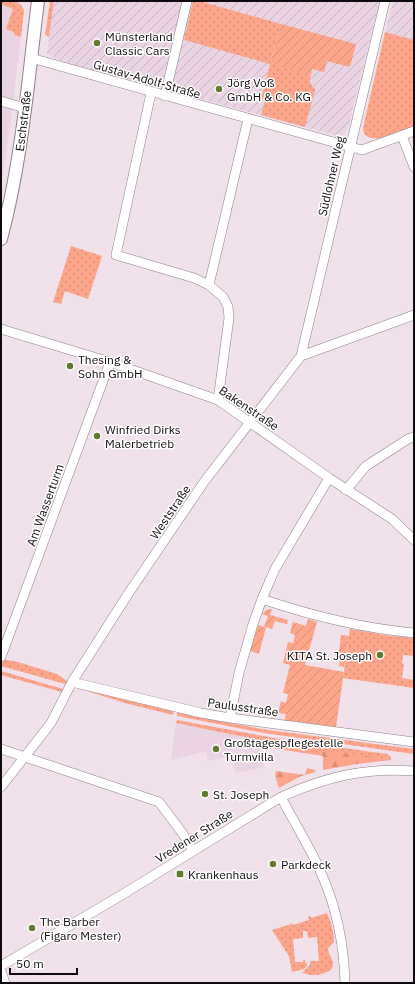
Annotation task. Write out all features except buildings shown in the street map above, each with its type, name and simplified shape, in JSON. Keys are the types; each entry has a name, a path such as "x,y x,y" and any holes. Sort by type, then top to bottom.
{"main road":[{"name":"Eschstraße","path":"1,239 15,175 38,1"}],"street":[{"path":"165,96 187,1"},
{"name":"Südlohner Weg","path":"301,356 385,1"},
{"name":"Gustav-Adolf-Straße","path":"31,58 151,93 362,150 414,132"},
{"path":"151,93 116,255 194,278 209,284 223,297 228,307 229,318 218,400"},
{"path":"1,101 25,108"},
{"path":"209,284 248,119"},
{"path":"402,136 414,167"},
{"path":"301,356 414,315"},
{"name":"Bakenstraße","path":"1,329 110,362 218,400 346,490 392,520 414,540"},
{"name":"Weststraße","path":"1,787 52,723 72,682 150,561 204,482 301,356"},
{"name":"Am Wasserturm","path":"1,657 110,362"},
{"path":"346,490 366,466 408,439 414,437"},
{"path":"230,718 239,673 262,599 275,569 329,478"},
{"path":"262,599 297,611 342,623 414,633"},
{"name":"Paulusstraße","path":"72,682 201,713 414,742"},
{"path":"1,749 159,802 165,807 193,851"},
{"name":"Vredener Straße","path":"1,966 120,896 281,797 309,784 354,773 394,770 414,771"},
{"path":"281,797 322,875 330,896 341,936 345,983"},
{"path":"1,971 5,983"}],"shaded area":[{"path":"1,1 16,1 24,10 13,103 1,99"},
{"path":"54,1 380,1 348,128 344,135 339,136 153,87 57,59 47,54"},
{"path":"393,1 414,1 414,40 385,32"},
{"path":"1,102 13,106 1,186"},
{"name":"Großtagespflegestelle Turmvilla","path":"176,723 257,740 264,767 236,773 232,756 208,761 206,751 171,760"}],"green space":[{"path":"1,1 16,1 24,10 21,37 14,35 14,32 6,29 13,9 1,4"},
{"path":"50,1 54,1 49,37 45,35"},
{"path":"193,1 199,1 281,24 270,63 311,75 309,81 315,90 305,127 261,115 265,100 261,99 270,64 184,40"},
{"path":"281,24 356,44 350,67 327,61 324,72 312,69 311,75 270,64"},
{"path":"385,32 414,40 414,128 393,135 376,138 369,137 365,134 363,128"},
{"path":"71,246 102,256 88,299 65,291 61,304 53,302"},
{"path":"272,609 270,615 288,620 287,624 275,621 272,629 266,627 259,654 250,651 258,625 264,627 268,616 262,614 266,610"},
{"path":"308,619 317,622 305,665 344,672 336,727 284,721 286,714 278,713 281,701 286,703 288,694 283,693 290,665 283,663 288,642 293,643 295,635 290,633 293,622 306,626"},
{"name":"KITA St. Joseph","path":"350,629 391,636 414,638 414,656 403,655 402,663 404,664 402,678 414,680 414,688 343,678"},
{"path":"341,635 349,636 344,667 339,666 340,658 335,657 336,651 339,651"},
{"path":"1,659 18,662 57,674 67,681 65,684 1,666"},
{"path":"1,671 63,689 62,692 1,675"},
{"path":"77,684 174,710 173,715 125,703 74,687"},
{"path":"178,712 268,730 414,749 414,754 264,733 177,716"},
{"path":"177,720 279,739 387,754 391,759 337,753 257,739 176,723"},
{"path":"257,740 391,760 323,770 323,756 259,746"},
{"path":"307,768 315,770 316,772 305,775"},
{"path":"276,771 305,775 279,788 275,776"},
{"path":"327,913 331,923 334,942 328,948 333,966 331,969 322,974 312,975 302,973 310,965 310,961 319,961 317,937 308,938 307,931 303,931 303,938 293,939 295,962 303,962 303,960 305,960 307,966 304,969 292,972 289,956 272,930 292,923 293,925 309,920 308,916 311,918"}],"place":[{"name":"Münsterland Classic Cars","path":"97,43"},
{"name":"Jörg Voß GmbH & Co. KG","path":"219,89"},
{"name":"Thesing & Sohn GmbH","path":"70,366"},
{"name":"Winfried Dirks Malerbetrieb","path":"97,436"},
{"name":"KITA St. Joseph","path":"380,655"},
{"name":"Großtagespflegestelle Turmvilla","path":"216,749"},
{"name":"St. Joseph","path":"205,794"},
{"name":"Parkdeck","path":"273,864"},
{"name":"Krankenhaus","path":"180,874"},
{"name":"The Barber (Figaro Mester)","path":"32,928"}]}
